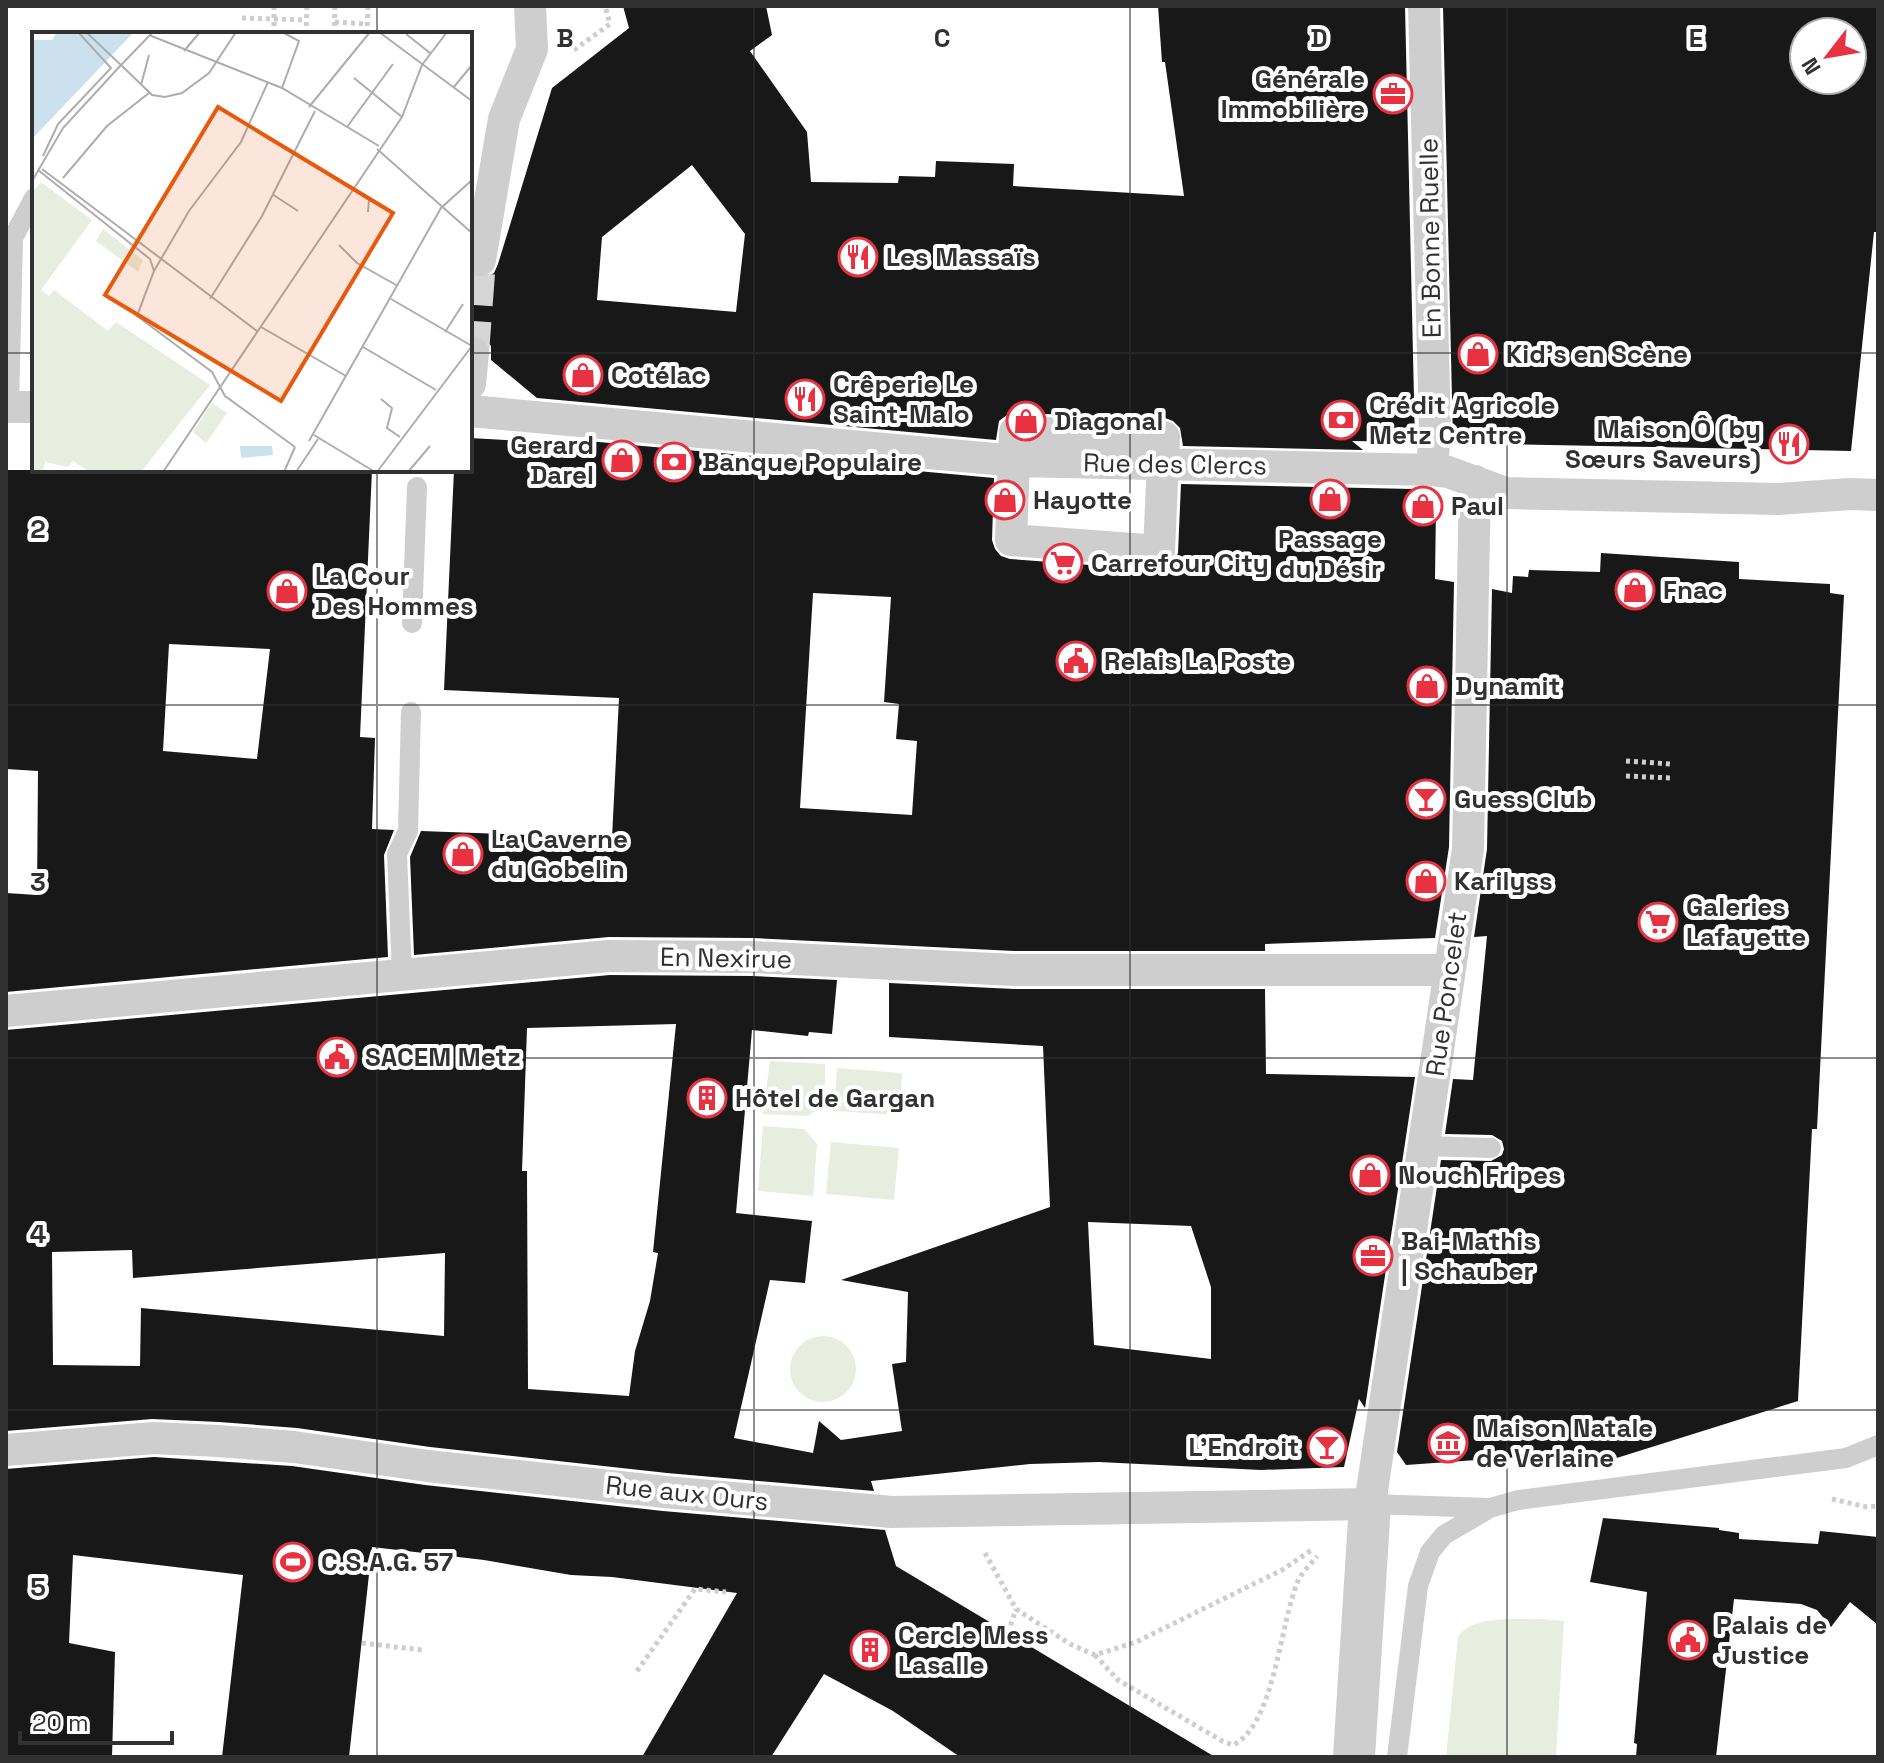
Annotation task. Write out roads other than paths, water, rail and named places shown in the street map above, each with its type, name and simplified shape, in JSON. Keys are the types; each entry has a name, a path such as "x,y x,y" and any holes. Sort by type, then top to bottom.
{"street":[{"path":"480,260 504,119 532,49 530,6"},
{"name":"En Bonne Ruelle","path":"1424,6 1435,430 1432,470"},
{"path":"472,411 1016,461"},
{"path":"1015,432 1164,437 1162,465 1159,551 1011,540 1015,432"},
{"name":"Rue des Clercs","path":"1162,465 1432,470 1448,472 1506,493 1778,499 1878,495"},
{"name":"Rue Poncelet","path":"1370,1504 1468,849 1475,481"},
{"name":"En Nexirue","path":"6,1011 609,956 752,957 1014,970 1448,970"},
{"name":"Rue aux Ours","path":"6,1450 154,1438 218,1441 294,1447 428,1466 665,1492 892,1512 1370,1504"},
{"path":"1354,1757 1370,1504"}],"lane":[{"path":"16,407 13,238 32,202"},
{"path":"412,623 417,487"},
{"path":"402,975 397,854 408,831 411,712"},
{"path":"1424,1146 1491,1148"},
{"path":"1397,1757 1418,1586 1430,1552 1444,1535 1490,1508 1518,1500 1846,1458 1874,1447"},
{"path":"1370,1504 1490,1508"}],"tunnel":[{"path":"473,353 480,260"}],"place":[{"name":"Générale Immobilière","path":"1393,94"},
{"name":"Les Massaïs","path":"858,257"},
{"name":"Kid's en Scène","path":"1478,354"},
{"name":"Cotélac","path":"583,375"},
{"name":"Crêperie Le Saint-Malo","path":"805,399"},
{"name":"Crédit Agricole Metz Centre","path":"1341,420"},
{"name":"Diagonal","path":"1026,421"},
{"name":"Maison Ô (by Sœurs Saveurs)","path":"1789,444"},
{"name":"Gerard Darel","path":"622,460"},
{"name":"Banque Populaire","path":"674,462"},
{"name":"Passage du Désir","path":"1330,499"},
{"name":"Hayotte","path":"1005,500"},
{"name":"Paul","path":"1423,506"},
{"name":"Carrefour City","path":"1063,563"},
{"name":"Fnac","path":"1635,590"},
{"name":"La Cour Des Hommes","path":"287,591"},
{"name":"Relais La Poste","path":"1076,661"},
{"name":"Dynamit","path":"1427,686"},
{"name":"Guess Club","path":"1426,799"},
{"name":"La Caverne du Gobelin","path":"463,854"},
{"name":"Karilyss","path":"1426,881"},
{"name":"Galeries Lafayette","path":"1658,922"},
{"name":"SACEM Metz","path":"337,1057"},
{"name":"Hôtel de Gargan","path":"707,1098"},
{"name":"Nouch Fripes","path":"1370,1175"},
{"name":"Bai-Mathis | Schauber","path":"1373,1256"},
{"name":"Maison Natale de Verlaine","path":"1448,1443"},
{"name":"L'Endroit","path":"1327,1447"},
{"name":"C.S.A.G. 57","path":"293,1562"},
{"name":"Palais de Justice","path":"1688,1640"},
{"name":"Cercle Mess Lasalle","path":"870,1650"}]}
